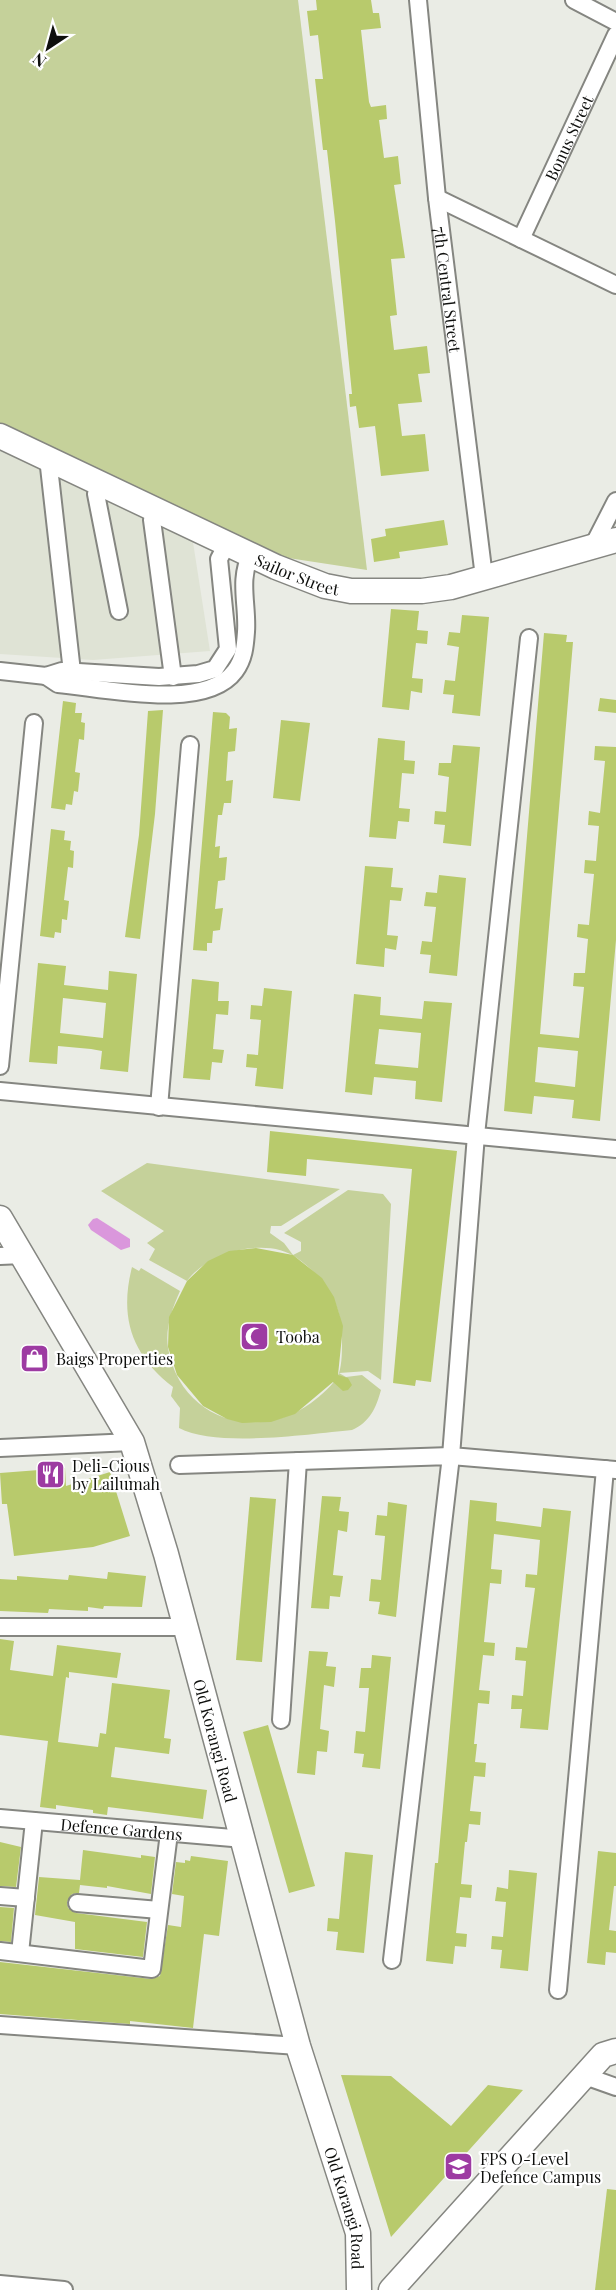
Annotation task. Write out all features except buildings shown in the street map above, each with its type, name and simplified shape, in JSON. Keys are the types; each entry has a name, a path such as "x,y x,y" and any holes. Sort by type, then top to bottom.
{"street":[{"name":"7th Central Street","path":"417,0 437,198 484,578"},
{"path":"574,0 616,22"},
{"name":"Bonus Street","path":"521,239 616,35"},
{"path":"437,198 616,285"},
{"name":"Sailor Street","path":"0,436 251,555 326,586 351,591 422,591 451,587 605,542"},
{"path":"48,458 72,672"},
{"path":"101,483 96,494 119,611"},
{"path":"605,542 616,501"},
{"path":"156,510 152,520 173,677"},
{"path":"0,671 46,676 62,671 173,677 208,673 223,660 228,649 219,560 227,544"},
{"path":"46,676 58,684 176,695 212,689 224,682 235,672 243,657 246,629 244,569 251,555"},
{"path":"392,1960 451,1456 476,1135 529,638"},
{"path":"0,1066 34,723"},
{"path":"159,1107 190,745"},
{"path":"0,1091 616,1149"},
{"name":"Old Korangi Road","path":"0,1218 11,1255 132,1442 166,1554 298,2046 358,2233 359,2290"},
{"path":"0,1448 132,1442"},
{"path":"179,1465 451,1456 610,1470 558,1990"},
{"path":"281,1720 298,1461"},
{"path":"0,1627 185,1627"},
{"name":"Defence Gardens","path":"0,1818 243,1839"},
{"path":"20,1953 34,1821"},
{"path":"0,1951 152,1969 169,1833"},
{"path":"0,1896 26,1898"},
{"path":"77,1903 159,1910"},
{"path":"0,2025 298,2046"},
{"path":"391,2290 603,2055 616,2051"},
{"path":"585,2076 616,2087"},
{"path":"0,2284 64,2290"}],"shaded area":[{"path":"0,446 192,536 210,651 93,660 0,654"},
{"path":"97,1218 130,1239 130,1247 121,1250 91,1230 88,1225"}],"green space":[{"path":"0,0 298,0 367,570 275,556 0,428"},
{"path":"147,1163 340,1189 281,1226 271,1226 270,1233 284,1243 293,1255 301,1251 301,1242 284,1233 348,1190 383,1194 391,1204 381,1380 368,1371 339,1373 342,1357 342,1328 336,1304 316,1275 297,1258 285,1251 270,1248 239,1250 209,1262 187,1281 149,1260 155,1249 147,1243 164,1231 101,1191"},
{"path":"132,1267 139,1271 141,1268 180,1291 167,1333 168,1348 175,1372 188,1392 204,1407 223,1417 245,1422 267,1421 290,1415 319,1397 331,1386 339,1373 346,1377 362,1375 381,1390 371,1414 352,1430 239,1438 196,1434 179,1428 180,1408 171,1396 173,1387 147,1362 132,1334 127,1303"}],"place":[{"name":"Tooba","path":"255,1336"},
{"name":"Baigs Properties","path":"35,1358"},
{"name":"Deli-Cious by Lailumah","path":"51,1474"},
{"name":"FPS O-Level Defence Campus","path":"459,2167"}]}
